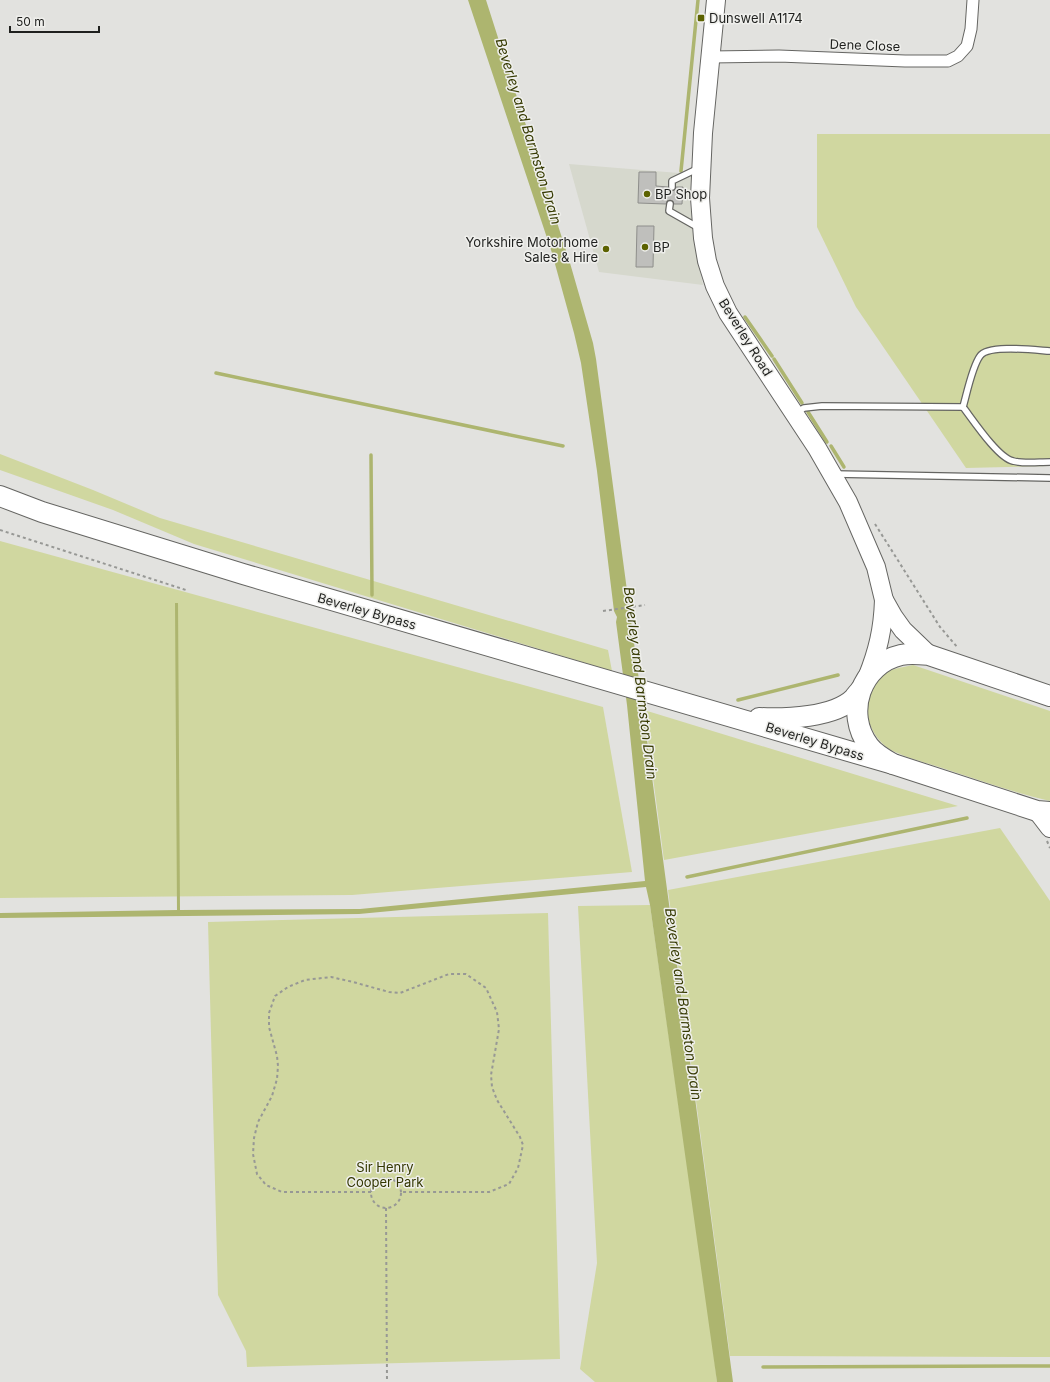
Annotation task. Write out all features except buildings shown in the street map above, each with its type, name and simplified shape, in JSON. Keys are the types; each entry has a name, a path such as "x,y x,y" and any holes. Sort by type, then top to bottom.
{"highway":[{"name":"Beverley Bypass","path":"0,496 42,512 243,574 893,764"},
{"name":"Beverley Bypass","path":"737,718 770,719 810,716 827,712 843,706 853,699 876,667 901,655 915,653 929,655 1050,696"},
{"path":"864,683 857,703 857,718 861,733 869,746 880,757 893,764 1043,811"}],"main road":[{"name":"Beverley Road","path":"716,0 701,167 700,198 702,230 708,262 715,286 728,313 795,414 832,474 848,502 876,567 884,600 884,620 880,640 864,683"},
{"name":"Beverley Road","path":"884,600 903,630 929,655"},
{"path":"1043,811 1050,828"}],"street":[{"name":"Dene Close","path":"710,56 779,56 905,61 948,61 958,56 967,46 971,29 972,0"}],"lane":[{"path":"672,187 672,181 701,167"},
{"path":"670,204 669,211 702,230"},
{"path":"963,407 976,362 981,354 997,349 1050,351"},
{"path":"795,414 804,408 822,406 963,407"},
{"path":"963,407 1005,458 1013,461 1050,462"},
{"path":"832,474 1050,478"}],"path":[{"path":"871,518 940,626 959,648"},
{"path":"0,530 186,590"},
{"path":"603,611 645,605"},
{"path":"371,1192 282,1192 266,1185 257,1174 253,1154 254,1138 258,1122 272,1096 277,1079 278,1061 269,1027 269,1013 275,996 288,987 305,980 331,977 389,992 400,993 449,974 466,974 486,988 497,1012 500,1029 490,1075 492,1087 497,1100 520,1137 523,1146 518,1168 509,1184 489,1192 401,1192"},
{"path":"384,1179 389,1179 397,1184 401,1192 398,1201 391,1207 386,1208 377,1205 371,1192 376,1183 384,1179"},
{"path":"386,1208 387,1382"}],"shaded area":[{"path":"468,0 486,0 570,263 593,343 733,1382 717,1382 650,905 646,887 359,914 0,918 0,913 177,910 175,603 178,603 180,910 360,909 645,881 627,705 616,622 617,617 614,611 597,471 581,363 552,253"},
{"path":"569,164 691,174 690,204 697,256 703,285 599,272"}],"green space":[{"path":"817,134 1050,134 1050,466 966,468 856,307 817,227"},
{"path":"0,454 160,518 608,650 612,671 194,544 113,510 0,470"},
{"path":"0,541 603,707 632,872 352,895 0,898"},
{"path":"913,665 1050,711 1050,801 1011,791 911,758 897,753 885,746 875,734 868,720 867,705 871,689 879,677 884,673"},
{"path":"644,710 958,806 664,860"},
{"path":"1000,828 1050,901 1050,1357 730,1356 668,890"},
{"path":"650,905 717,1382 595,1382 580,1369 597,1263 578,906"},
{"name":"Sir Henry Cooper Park","path":"548,913 560,1359 247,1367 246,1351 218,1295 208,922"}],"waterway":[{"path":"681,171 698,0"},
{"path":"745,317 772,356"},
{"path":"774,359 802,403"},
{"path":"216,373 563,446"},
{"path":"808,412 827,442"},
{"path":"831,446 844,467"},
{"path":"371,455 372,595"},
{"path":"738,700 838,675"},
{"path":"687,877 967,818"},
{"path":"763,1367 1050,1366"}],"place":[{"name":"Dunswell A1174","path":"701,18"},
{"name":"BP Shop","path":"647,194"},
{"name":"BP","path":"645,247"},
{"name":"Yorkshire Motorhome Sales & Hire","path":"606,249"}],"water label":[{"name":"Beverley and Barmston Drain","path":"529,131"},
{"name":"Beverley and Barmston Drain","path":"641,683"},
{"name":"Beverley and Barmston Drain","path":"684,1004"}]}
